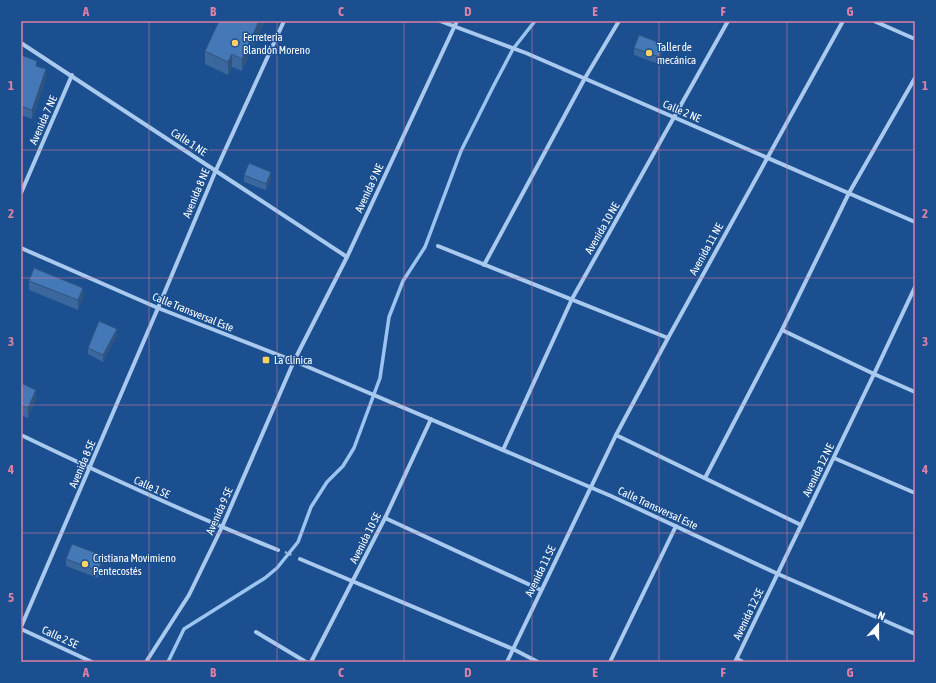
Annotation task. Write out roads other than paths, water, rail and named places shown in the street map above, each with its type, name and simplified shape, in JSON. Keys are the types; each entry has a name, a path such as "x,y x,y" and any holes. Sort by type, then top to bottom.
{"street":[{"name":"Avenida 8 NE","path":"158,308 216,170 284,21"},
{"name":"Calle 2 NE","path":"440,21 526,53 915,222"},
{"name":"Avenida 9 NE","path":"294,361 347,257 457,21"},
{"path":"484,265 585,78 619,21"},
{"name":"Avenida 10 NE","path":"502,450 572,299 728,21"},
{"name":"Avenida 11 NE","path":"590,488 616,435 668,338 843,21"},
{"path":"874,21 915,39"},
{"name":"Calle 1 NE","path":"21,42 347,257"},
{"name":"Avenida 7 NE","path":"21,193 72,75"},
{"path":"704,478 782,330 849,193 915,78"},
{"path":"438,246 668,338"},
{"name":"Calle Transversal Este","path":"21,248 158,308 294,361 502,450 676,526 778,574 915,634"},
{"name":"Avenida 12 NE","path":"778,574 915,287"},
{"name":"Avenida 8 SE","path":"21,628 158,308"},
{"path":"782,330 915,392"},
{"name":"Avenida 9 SE","path":"146,662 189,595 222,527 294,361"},
{"name":"Avenida 10 SE","path":"311,662 353,583 431,420"},
{"path":"616,435 801,525"},
{"name":"Calle 1 SE","path":"21,436 222,527 278,550"},
{"path":"834,458 915,493"},
{"name":"Avenida 11 SE","path":"507,662 590,488"},
{"path":"385,518 541,590"},
{"path":"610,662 676,526"},
{"path":"300,559 353,583 513,649 538,662"},
{"name":"Avenida 12 SE","path":"736,660 778,574"},
{"name":"Calle 2 SE","path":"21,628 92,662"},
{"path":"256,632 306,662"},
{"path":"736,660 743,662"}],"waterway":[{"path":"168,662 184,629 265,578 277,568 298,542 311,507 327,482 343,466 354,448 380,378 389,317 403,281 425,247 461,151 493,87 513,49 535,21"}],"place":[{"name":"Ferretería Blandón Moreno","path":"235,43"},
{"name":"Taller de mecánica","path":"649,53"},
{"name":"La Clínica","path":"266,360"},
{"name":"Cristiana Movimieno Pentecostés","path":"85,564"}]}
